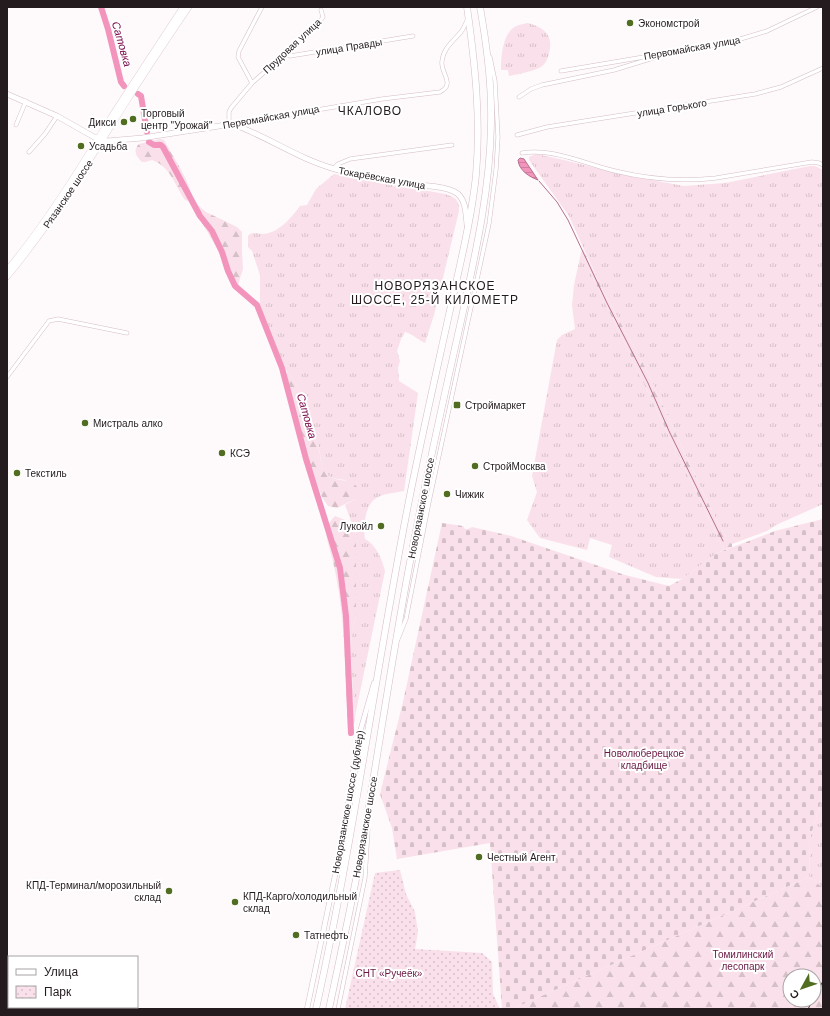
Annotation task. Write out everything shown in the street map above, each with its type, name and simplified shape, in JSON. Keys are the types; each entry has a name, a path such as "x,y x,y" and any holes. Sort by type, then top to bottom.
{"highway":[{"name":"Новорязанское шоссе","path":"316,1009 346,863 379,666 415,473 467,226 476,176 478,100 467,7"},
{"name":"Новорязанское шоссе","path":"329,1009 352,901 408,571 485,201 491,124 489,69 480,7"}],"main road":[{"name":"Рязанское шоссе","path":"7,270 45,220 101,140 141,71 183,7"},
{"name":"Рязанское шоссе","path":"7,277 29,251 49,223 101,140 189,7"},
{"path":"7,94 26,101 57,116 101,140"},
{"name":"Первомайская улица","path":"101,140 112,141 142,138 230,124"},
{"name":"Токарёвская улица","path":"230,124 244,128 290,151 333,169 449,190 459,195 464,204 467,226"}],"street":[{"name":"Прудовая улица","path":"252,83 238,57 239,51 262,7"},
{"path":"316,7 322,9"},
{"name":"Первомайская улица","path":"561,71 728,43 767,31 817,7"},
{"name":"Прудовая улица","path":"230,124 230,110 252,83 321,20 323,17 322,9"},
{"name":"Первомайская улица","path":"230,124 382,99 440,92 447,86 447,81 442,69 442,57 449,45 462,31 468,17"},
{"name":"улица Правды","path":"284,55 290,56 333,50 413,36"},
{"path":"519,97 531,89 542,85 614,70 674,52"},
{"name":"улица Горького","path":"517,135 547,127 755,94 780,87 823,68"},
{"path":"16,125 26,101"},
{"path":"29,152 45,134 57,116"},
{"path":"333,169 338,164 350,159 452,145"},
{"path":"522,153 542,152 616,171 683,180 716,178 812,162 823,165"},
{"path":"7,377 48,321 52,319 127,333"},
{"name":"Новорязанское шоссе (дублёр)","path":"307,1009 337,866 360,732 379,666"},
{"name":"Новорязанское шоссе (дублёр)","path":"338,1009 365,878 369,802"}],"green space":[{"path":"528,23 539,27 549,37 550,47 548,57 545,64 539,68 509,76 508,70 501,70 504,42 509,32 513,28 518,25"},
{"path":"160,139 164,140 189,185 192,198 189,201 185,200 172,177 164,167 152,160 142,162 137,156 136,149 139,144"},
{"path":"536,154 624,175 684,186 725,183 810,166 815,166 823,170 823,504 776,525 767,531 732,544 728,543 645,367 604,293 569,216 529,160 529,157"},
{"path":"334,174 445,194 456,200 459,207 434,315 425,343 405,332 397,351 400,361 398,368 399,381 418,393 404,491 383,495 373,500 367,511 365,520 365,539 378,553 385,571 355,716 350,646 356,615 356,534 345,505 356,499 345,480 336,479 327,475 323,470 320,451 299,390 287,372 260,309 260,275 252,251 248,247 248,236 250,234 269,233 279,228 289,220 300,206 307,205 316,189"},
{"path":"194,202 206,212 237,227 242,232 243,269 238,287 232,284 219,252 193,207 192,204"},
{"path":"583,249 604,293 645,367 711,509 728,542 732,544 732,547 724,550 581,253"},
{"path":"581,253 724,550 717,553 682,579 656,577 609,557 612,545 590,538 587,550 540,538 527,520 537,492 532,476 557,340 562,335 575,329 572,305 574,285"},
{"path":"287,372 296,384 302,396 320,452 323,469 330,477 354,484 361,494 356,499 337,508 328,506 322,497 309,462 286,379"},
{"path":"335,516 345,520 356,534 356,615 350,646 355,721 351,730 348,731 340,600 337,579 327,536 328,526"},
{"name":"Новолюберецкое кладбище","path":"823,519 823,795 810,838 809,877 512,1009 502,1009 490,843 397,859 392,828 380,794 403,702 442,523 463,526 465,529 472,527 511,536 625,575 669,586 682,579 717,553 775,531"},
{"path":"823,795 823,888 809,877 810,838"},
{"name":"СНТ «Ручеёк»","path":"400,870 406,894 415,912 418,932 415,949 482,953 492,962 493,994 500,1009 345,1009 375,873"},
{"name":"Томилинский лесопарк","path":"809,877 823,888 823,1009 512,1009"}],"shaded area":[{"path":"520,158 524,159 538,180 528,175 520,167 518,160"}],"waterway":[{"name":"Сатовка","path":"101,7 121,82 124,86"},
{"name":"Сатовка","path":"138,94 141,96 147,132"},
{"name":"Сатовка","path":"149,142 154,145 161,145 163,147 200,216 212,231 235,286 257,305 282,368 306,459 340,568 346,616 351,733"},
{"path":"539,181 557,202 568,220 723,541"}],"place":[{"name":"Экономстрой","path":"630,23"},
{"name":"Торговый центр \"Урожай\"","path":"133,119"},
{"name":"Дикси","path":"124,122"},
{"name":"Усадьба","path":"81,146"},
{"name":"Строймаркет","path":"457,405"},
{"name":"Мистраль алко","path":"85,423"},
{"name":"КСЭ","path":"222,453"},
{"name":"СтройМосква","path":"475,466"},
{"name":"Текстиль","path":"17,473"},
{"name":"Чижик","path":"447,494"},
{"name":"Лукойл","path":"381,526"},
{"name":"Честный Агент","path":"479,857"},
{"name":"КПД-Терминал/морозильный склад","path":"169,891"},
{"name":"КПД-Карго/холодильный склад","path":"235,902"},
{"name":"Татнефть","path":"296,935"}],"district":[{"name":"ЧКАЛОВО","path":"370,111"},
{"name":"НОВОРЯЗАНСКОЕ ШОССЕ, 25-Й КИЛОМЕТР","path":"435,293"}]}
